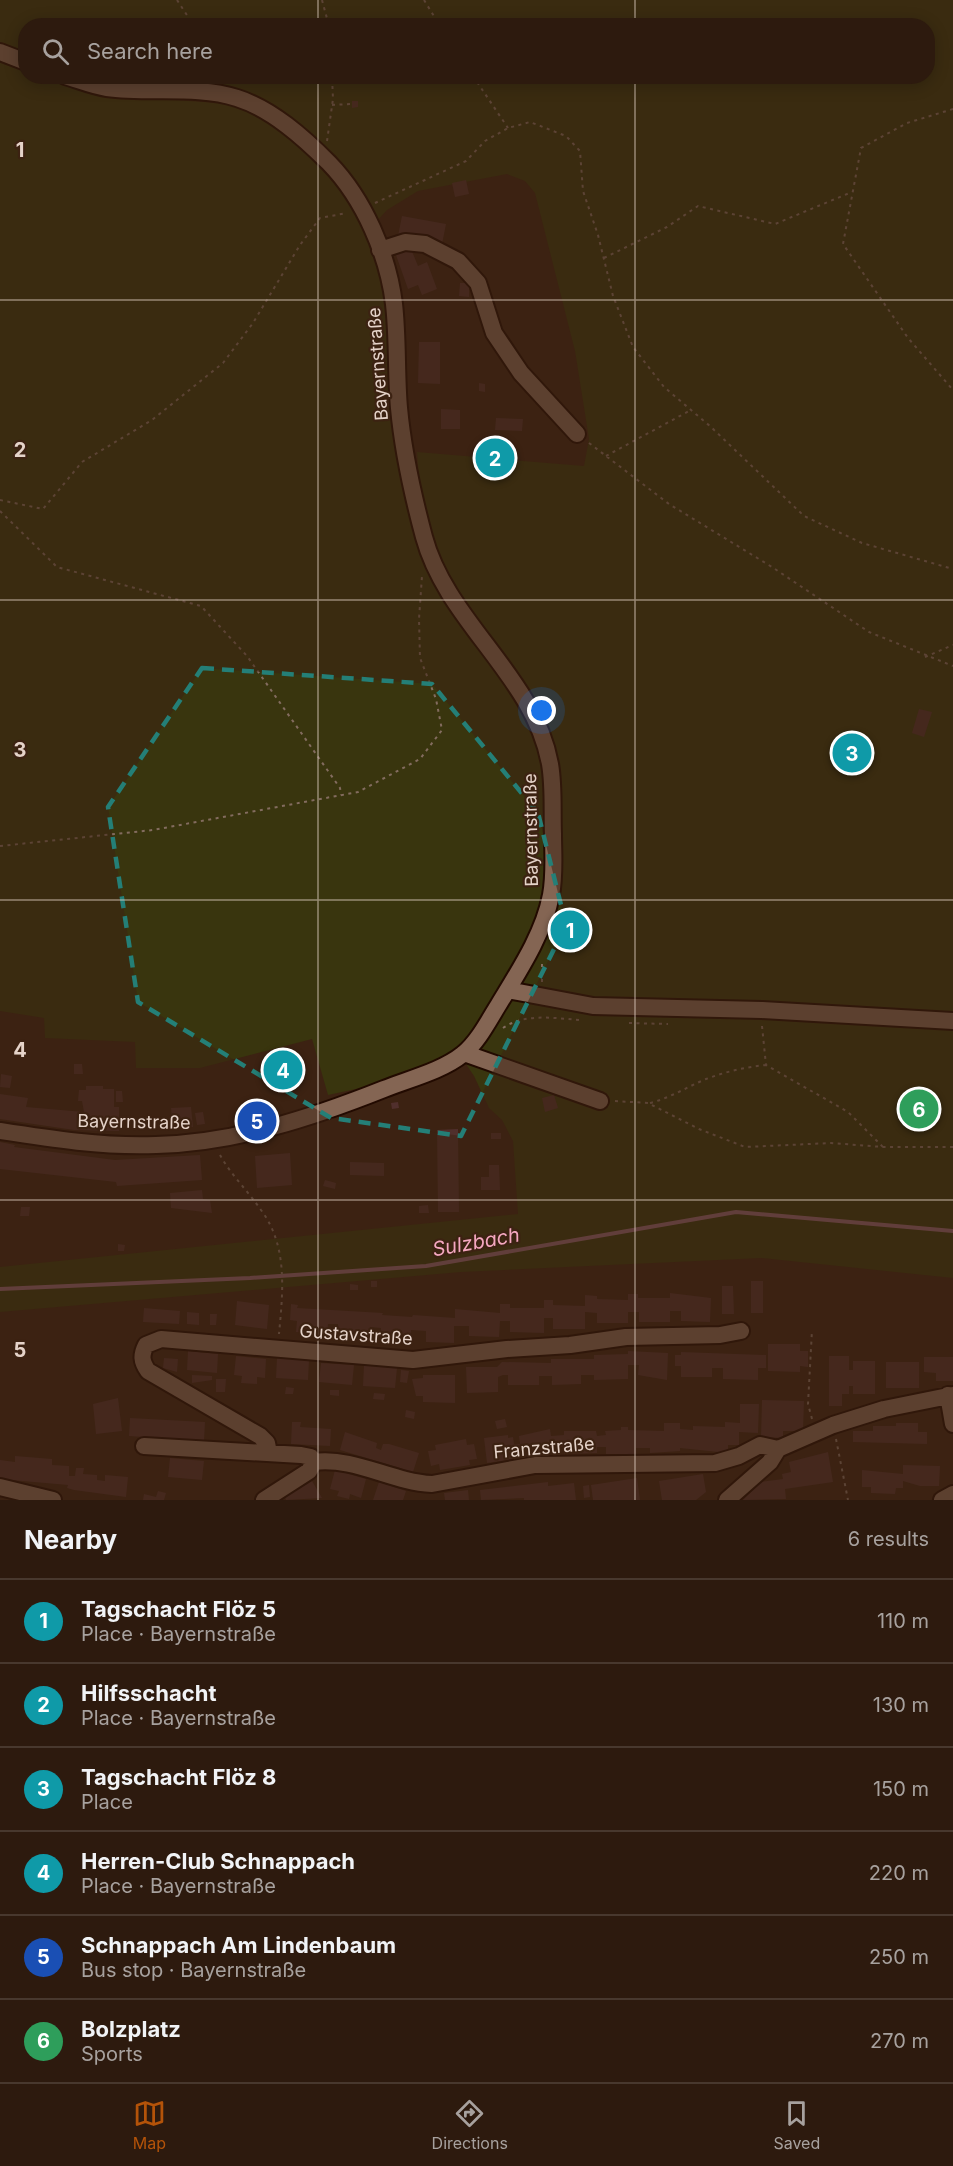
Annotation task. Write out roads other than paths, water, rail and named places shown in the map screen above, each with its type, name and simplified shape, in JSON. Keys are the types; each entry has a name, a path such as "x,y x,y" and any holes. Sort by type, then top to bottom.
{"street":[{"path":"0,52 18,59"},
{"name":"Bayernstraße","path":"0,1131 72,1142 120,1145 155,1145 214,1140 273,1128 333,1108 429,1071 464,1053 484,1028 508,990 541,926 551,894 554,873 550,764 544,741 507,673 473,629 433,564 424,538 399,412 394,303 380,250 350,189 324,158 266,111 248,102 234,97 106,88 92,84"},
{"path":"380,250 405,242 425,244 458,261 478,284 494,333 521,373 577,434"},
{"path":"508,990 593,1006 762,1010 953,1021"},
{"path":"464,1053 600,1101"},
{"name":"Gustavstraße","path":"269,1453 267,1443 260,1436 148,1371 143,1364 142,1354 146,1345 161,1339 433,1359 626,1336 720,1335 741,1331"},
{"path":"727,1500 770,1462 778,1449 833,1425 884,1409 950,1395 953,1424"},
{"name":"Franzstraße","path":"144,1446 269,1453 311,1457 314,1462 346,1461 416,1483 432,1484 535,1465 715,1463 739,1456 760,1444 778,1449"},
{"path":"264,1500 309,1471 314,1462"},
{"path":"0,1487 53,1500"},
{"path":"942,1500 953,1494"}],"waterway":[{"name":"Sulzbach","path":"0,1289 250,1278 426,1266 736,1212 953,1231"}],"place":[{"name":"Hilfsschacht","path":"495,458"},
{"name":"Tagschacht Flöz 8","path":"852,753"},
{"name":"Tagschacht Flöz 5","path":"570,930"},
{"name":"Herren-Club Schnappach","path":"283,1070"},
{"name":"Bolzplatz","path":"919,1109"},
{"name":"Schnappach Am Lindenbaum","path":"257,1121"}]}
